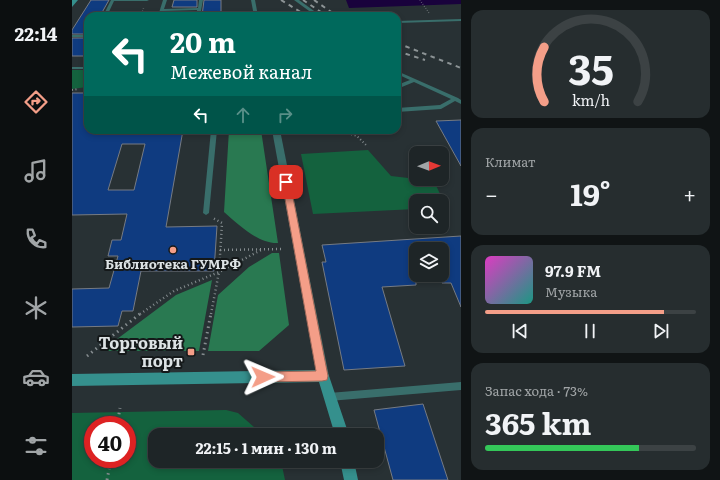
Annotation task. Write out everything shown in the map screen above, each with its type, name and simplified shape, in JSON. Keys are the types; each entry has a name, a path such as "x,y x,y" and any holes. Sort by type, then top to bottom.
{"street":[{"path":"72,5 76,0"},
{"path":"277,134 322,376 340,428"},
{"path":"72,380 322,376"},
{"path":"349,468 352,480"}],"lane":[{"path":"107,12 113,0 147,0"},
{"path":"165,0 162,10 200,9"},
{"path":"199,12 201,0"},
{"path":"253,0 255,12"},
{"path":"296,0 313,12"},
{"path":"401,22 461,20"},
{"path":"72,36 84,36"},
{"path":"72,68 84,68"},
{"path":"401,74 458,100"},
{"path":"401,85 414,80"},
{"path":"401,110 441,106 458,100"},
{"path":"206,213 214,134"},
{"path":"329,397 461,386"}],"path":[{"path":"420,0 424,5"},
{"path":"72,90 78,89"},
{"path":"351,134 357,136 366,145"},
{"path":"203,356 219,272 222,223 206,213"},
{"path":"220,250 282,249"},
{"path":"87,356 152,305 174,290 219,272 262,250"},
{"path":"119,416 120,408"},
{"path":"107,480 109,468"}],"green space":[{"path":"72,70 84,70 84,87 72,89"},
{"path":"229,134 262,134 278,243 256,237 224,212"},
{"path":"368,150 391,176 409,178 409,186 436,186 440,194 409,194 409,209 313,214 301,154"},
{"path":"272,253 279,253 289,325 259,351 208,351 218,295 249,267"},
{"path":"212,280 199,351 101,351 176,295"},
{"path":"226,410 238,413 255,428 148,428 148,468 282,468 285,480 72,480 72,413"}],"shaded area":[{"path":"346,0 461,0 461,4 349,8"}],"building":[{"path":"91,0 109,0 102,12 84,12 84,34 72,34 72,30"},
{"path":"174,0 197,0 197,7 172,7"},
{"path":"204,0 221,0 221,12 202,12"},
{"path":"72,38 84,38 84,56 72,56"},
{"path":"72,93 84,93 84,134 182,134 166,227 217,226 214,271 141,271 133,311 122,311 118,326 72,327 72,289 109,288 118,256 108,256 112,240 121,240 127,214 72,215","holes":["122,144 145,144 134,190 108,190"]},
{"path":"461,120 461,166 436,121"},
{"path":"461,236 461,307 451,283 442,283 449,282 449,242 409,242 409,282 416,282 416,285 382,287 405,366 344,370 322,262 326,262 322,245"},
{"path":"423,404 448,480 393,480 384,447 384,428 379,428 374,410"}],"railway":[{"path":"281,0 300,12"},
{"path":"303,0 321,12"},
{"path":"314,0 331,12"},
{"path":"401,45 461,68"},
{"path":"401,52 425,60"}],"place":[{"name":"Библиотека ГУМРФ","path":"173,250"},
{"name":"Торговый порт","path":"191,352"}],"route":[{"path":"263,377 322,376 286,182"}]}
